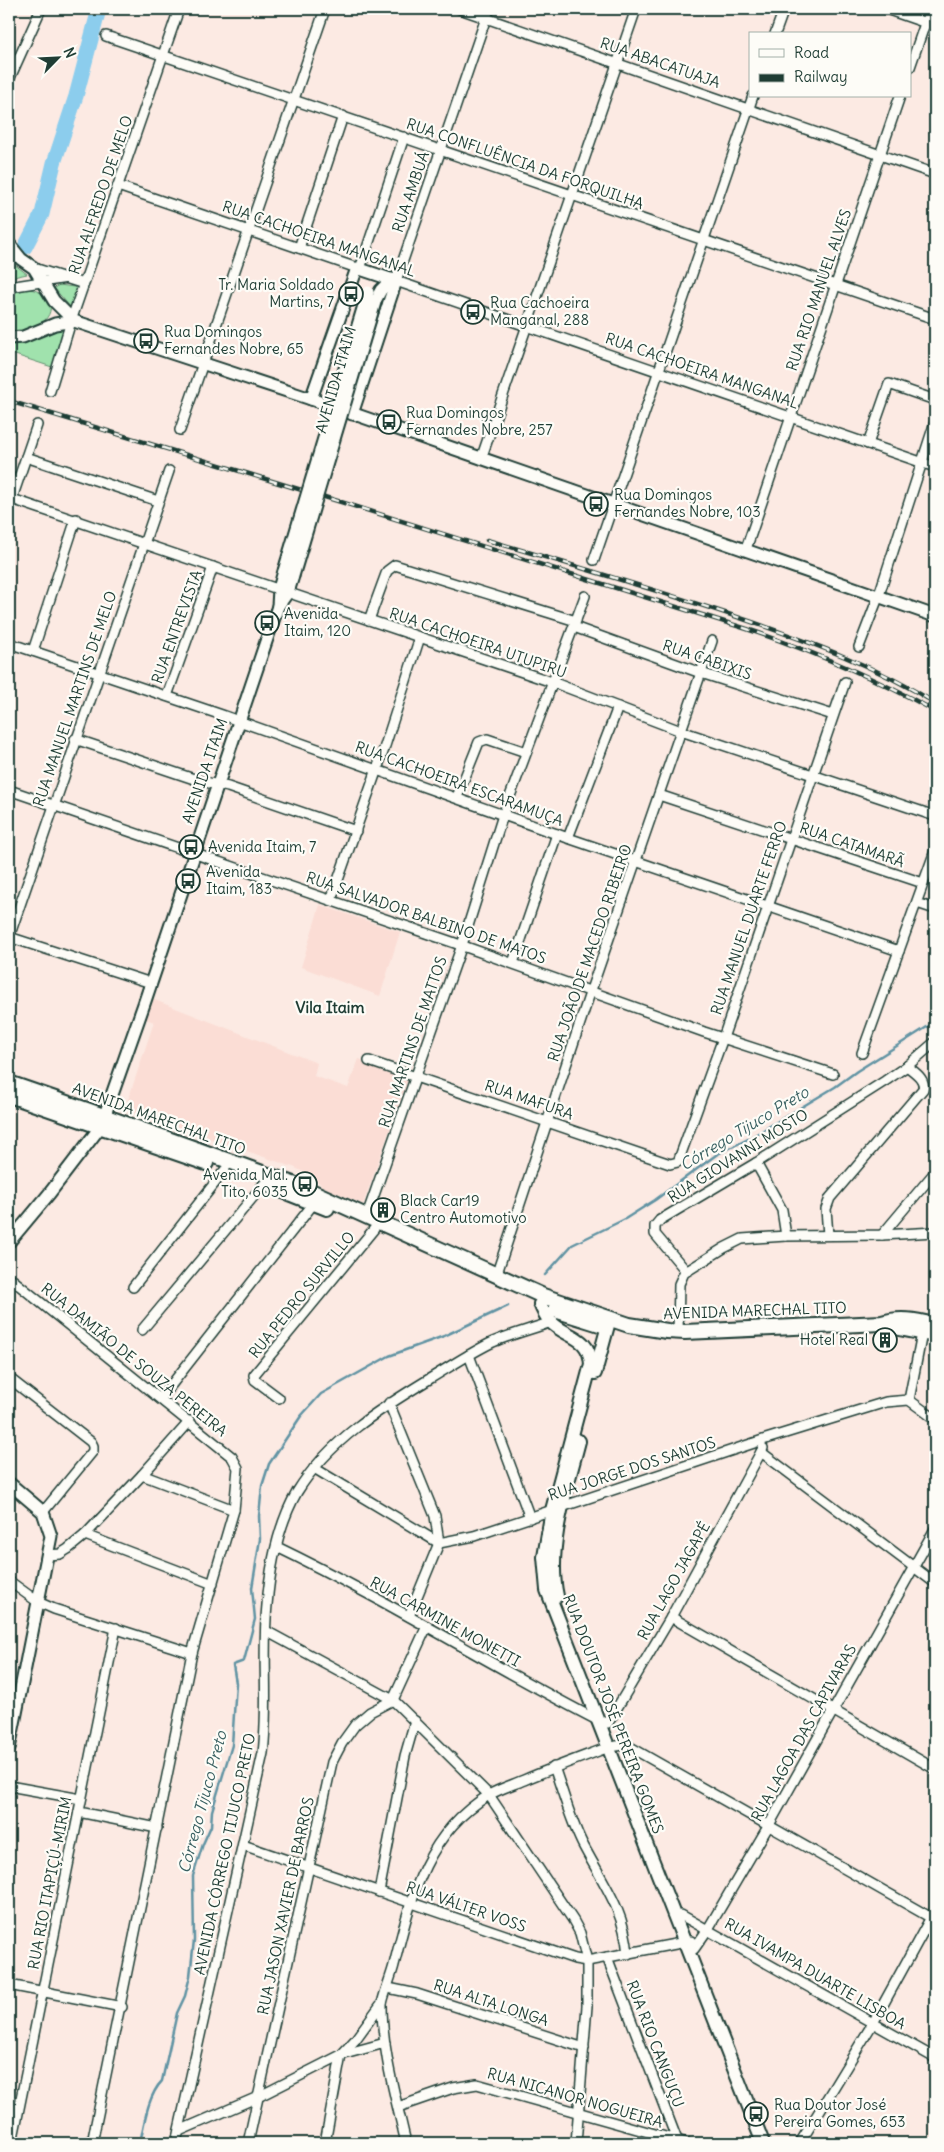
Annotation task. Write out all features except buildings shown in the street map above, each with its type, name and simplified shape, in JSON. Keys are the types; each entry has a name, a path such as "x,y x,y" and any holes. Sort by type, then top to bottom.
{"main road":[{"name":"AVENIDA MARECHAL TITO","path":"9,1084 225,1170 314,1203 540,1304 607,1326 629,1325 678,1332 882,1323 892,1327 929,1329"},
{"name":"AVENIDA MARECHAL TITO","path":"9,1095 102,1120 304,1188 367,1215 607,1326"},
{"path":"540,1304 551,1322 573,1335 586,1346 596,1343 607,1326"},
{"name":"RUA DOUTOR JOSÉ PEREIRA GOMES","path":"557,1508 607,1326"},
{"name":"RUA DOUTOR JOSÉ PEREIRA GOMES","path":"586,1346 591,1357 591,1364 557,1508 554,1554 555,1585 603,1722 681,1916 763,2143"},
{"name":"RUA DOUTOR JOSÉ PEREIRA GOMES","path":"613,1746 769,2143"}],"street":[{"path":"9,80 41,9"},
{"name":"RUA ALFREDO DE MELO","path":"50,391 84,284 179,9"},
{"path":"180,430 205,363 325,9"},
{"name":"RUA ABACATUAJA","path":"460,9 488,13 618,63 935,174"},
{"path":"480,459 528,327 636,9"},
{"path":"776,32 784,9"},
{"path":"886,9 935,26"},
{"path":"912,61 930,9"},
{"name":"RUA AMBUÁ","path":"352,414 394,280 442,150 488,13"},
{"name":"RUA CONFLUÊNCIA DA FORQUILHA","path":"106,36 935,319"},
{"path":"594,560 752,98"},
{"name":"RUA RIO MANUEL ALVES","path":"746,549 899,98"},
{"path":"299,248 343,116"},
{"path":"311,399 404,137"},
{"name":"RUA CACHOEIRA MANGANAL","path":"118,186 935,467"},
{"path":"11,249 30,265 54,301 72,320 311,399 935,616"},
{"path":"30,265 84,284"},
{"name":"AVENIDA ITAIM","path":"9,1242 72,1165 102,1120 151,983 238,720 284,591 372,296 374,273"},
{"path":"9,287 67,278"},
{"name":"AVENIDA ITAIM","path":"372,296 394,280"},
{"path":"47,327 54,318 54,301"},
{"path":"9,338 23,337 47,327 72,320"},
{"path":"868,444 889,384 935,400"},
{"path":"859,647 879,595 935,422"},
{"path":"10,501 37,425"},
{"path":"26,457 158,501"},
{"name":"RUA MANUEL MARTINS DE MELO","path":"9,937 52,805 169,470"},
{"name":"RUA CACHOEIRA UTUPIRU","path":"10,501 76,519 552,682 681,730 935,816"},
{"path":"33,651 76,519"},
{"name":"RUA CABIXIS","path":"370,620 387,571 397,565 575,624 701,674 833,715"},
{"name":"RUA ENTREVISTA","path":"167,696 213,567"},
{"name":"RUA MARTINS DE MATTOS","path":"367,1215 462,945 503,815 585,596"},
{"path":"331,900 377,769 420,637"},
{"name":"RUA JOÃO DE MACEDO RIBEIRO","path":"496,1276 591,990 712,641"},
{"name":"RUA CACHOEIRA ESCARAMUÇA","path":"9,643 238,720 568,838 899,951"},
{"name":"RUA MANUEL DUARTE FERRO","path":"678,1162 723,1038 845,682"},
{"path":"568,838 618,707"},
{"path":"75,739 356,831"},
{"path":"457,797 479,742 488,739 526,752"},
{"name":"RUA SALVADOR BALBINO DE MATOS","path":"9,790 462,945 723,1038 833,1074"},
{"name":"RUA CATAMARÃ","path":"659,795 923,883"},
{"path":"512,963 557,834"},
{"path":"862,1053 935,850"},
{"path":"917,903 935,909"},
{"path":"9,937 151,983"},
{"name":"RUA GIOVANNI MOSTO","path":"686,1271 655,1234 655,1226 660,1220 756,1163 933,1048"},
{"name":"RUA MAFURA","path":"369,1060 670,1164 678,1162"},
{"path":"828,1235 826,1209 830,1198 923,1089 922,1079 907,1066"},
{"path":"756,1163 782,1210 786,1236"},
{"path":"133,1287 225,1170"},
{"path":"882,1235 935,1172"},
{"path":"142,1330 264,1184"},
{"path":"161,1398 314,1203"},
{"name":"RUA PEDRO SURVILLO","path":"279,1398 255,1380 254,1375 374,1229"},
{"path":"678,1332 679,1284 686,1271 742,1239 935,1232"},
{"name":"RUA DAMIÃO DE SOUZA PEREIRA","path":"9,1277 190,1421 232,1457 238,1468 234,1510"},
{"name":"AVENIDA CÓRREGO TIJUCO PRETO","path":"176,2143 263,1753 266,1724 266,1605 284,1519 297,1493 314,1468 326,1453 351,1431 389,1403 469,1355 505,1337 551,1322"},
{"path":"929,1329 909,1400 935,1419"},
{"path":"469,1355 530,1518"},
{"path":"9,1378 93,1445 93,1451 43,1512"},
{"name":"RUA JORGE DOS SANTOS","path":"439,1544 474,1536 766,1439 886,1402 909,1400"},
{"path":"389,1403 435,1516 439,1544 409,1616"},
{"path":"48,1555 60,1554 85,1535 190,1421"},
{"name":"RUA LAGO JAGAPÉ","path":"603,1722 671,1618 761,1452 766,1439"},
{"path":"761,1452 935,1583"},
{"path":"314,1468 439,1544"},
{"path":"92,2143 122,2007 192,1652 234,1510 142,1475"},
{"path":"9,1483 43,1512 51,1536 9,1749"},
{"name":"RUA LAGOA DAS CAPIVARAS","path":"690,1944 708,1929 769,1825 935,1529"},
{"path":"85,1535 213,1584"},
{"name":"RUA CARMINE MONETTI","path":"277,1547 409,1616 531,1686 603,1722"},
{"path":"9,1581 38,1602 192,1652"},
{"path":"671,1618 935,1769"},
{"path":"393,1700 427,1626"},
{"name":"RUA RIO ITAPIÇÚ-MIRIM","path":"12,2143 116,1628"},
{"path":"266,1631 393,1700 489,1795 576,1926 584,1946 587,1961 587,2006 576,2143"},
{"name":"RUA JASON XAVIER DE BARROS","path":"248,2143 332,1762 342,1743 355,1725 370,1712 393,1700"},
{"path":"379,1892 405,1756 415,1722"},
{"path":"325,2143 341,2055 355,2040 382,2003 388,1988 411,1903 427,1860 439,1842 468,1811 489,1795 554,1767 613,1746 624,1745 637,1750 934,1916 873,2023 800,2143"},
{"path":"554,1767 581,1841 618,1908 626,1936 628,1954"},
{"path":"9,1786 82,1799"},
{"path":"79,1812 157,1828"},
{"name":"RUA VÁLTER VOSS","path":"243,1845 575,1959 587,1961 690,1944"},
{"name":"RUA IVAMPA DUARTE LISBOA","path":"681,1916 708,1929 935,2058"},
{"name":"RUA RIO CANGUÇU","path":"607,1957 677,2140"},
{"path":"9,1985 42,1993 122,2007"},
{"name":"RUA ALTA LONGA","path":"388,1988 418,1994 584,2048"},
{"path":"382,2003 385,2043 405,2139 413,2143"},
{"path":"179,2131 258,2097 341,2055 385,2043"},
{"name":"RUA NICANOR NOGUEIRA","path":"398,2107 453,2088 477,2084 686,2143"}],"shaded area":[{"path":"320,905 400,932 380,996 301,967"},
{"path":"152,999 317,1063 314,1076 348,1088 359,1059 409,1076 363,1204 323,1187 313,1176 293,1167 125,1109 154,1022 146,1019"}],"green space":[{"path":"10,261 27,274 9,278"},
{"path":"59,285 77,289 72,309 54,288"},
{"path":"27,289 39,292 47,299 50,304 49,314 42,323 33,328 9,333 9,294"},
{"path":"61,329 64,330 52,367 9,353 9,343"}],"waterway":[{"path":"25,247 42,214 54,163 76,96 99,9"},
{"name":"Córrego Tijuco Preto","path":"545,1275 572,1245 625,1219 655,1200 716,1155 750,1138 835,1087 935,1022"},
{"name":"Córrego Tijuco Preto","path":"140,2143 150,2102 162,2081 177,2013 185,1996 190,1976 194,1940 193,1876 211,1826 212,1811 232,1745 236,1683 233,1665 244,1661 255,1619 252,1588 260,1539 259,1516 262,1486 269,1464 301,1416 321,1394 389,1356 444,1336 508,1306"}],"railway":[{"path":"9,401 747,629 843,666 935,711"},
{"path":"487,540 686,600 799,639 869,667 935,703"}],"place":[{"name":"Tr. Maria Soldado Martins, 7","path":"351,294"},
{"name":"Rua Cachoeira Manganal, 288","path":"473,312"},
{"name":"Rua Domingos Fernandes Nobre, 65","path":"146,341"},
{"name":"Rua Domingos Fernandes Nobre, 257","path":"389,422"},
{"name":"Rua Domingos Fernandes Nobre, 103","path":"596,504"},
{"name":"Avenida Itaim, 120","path":"267,623"},
{"name":"Avenida Itaim, 7","path":"191,847"},
{"name":"Avenida Itaim, 183","path":"188,881"},
{"name":"Avenida Mal. Tito, 6035","path":"305,1184"},
{"name":"Black Car19 Centro Automotivo","path":"383,1210"},
{"name":"Hotel Real","path":"885,1340"},
{"name":"Rua Doutor José Pereira Gomes, 653","path":"756,2114"}],"district":[{"name":"Vila Itaim","path":"330,1007"}]}
